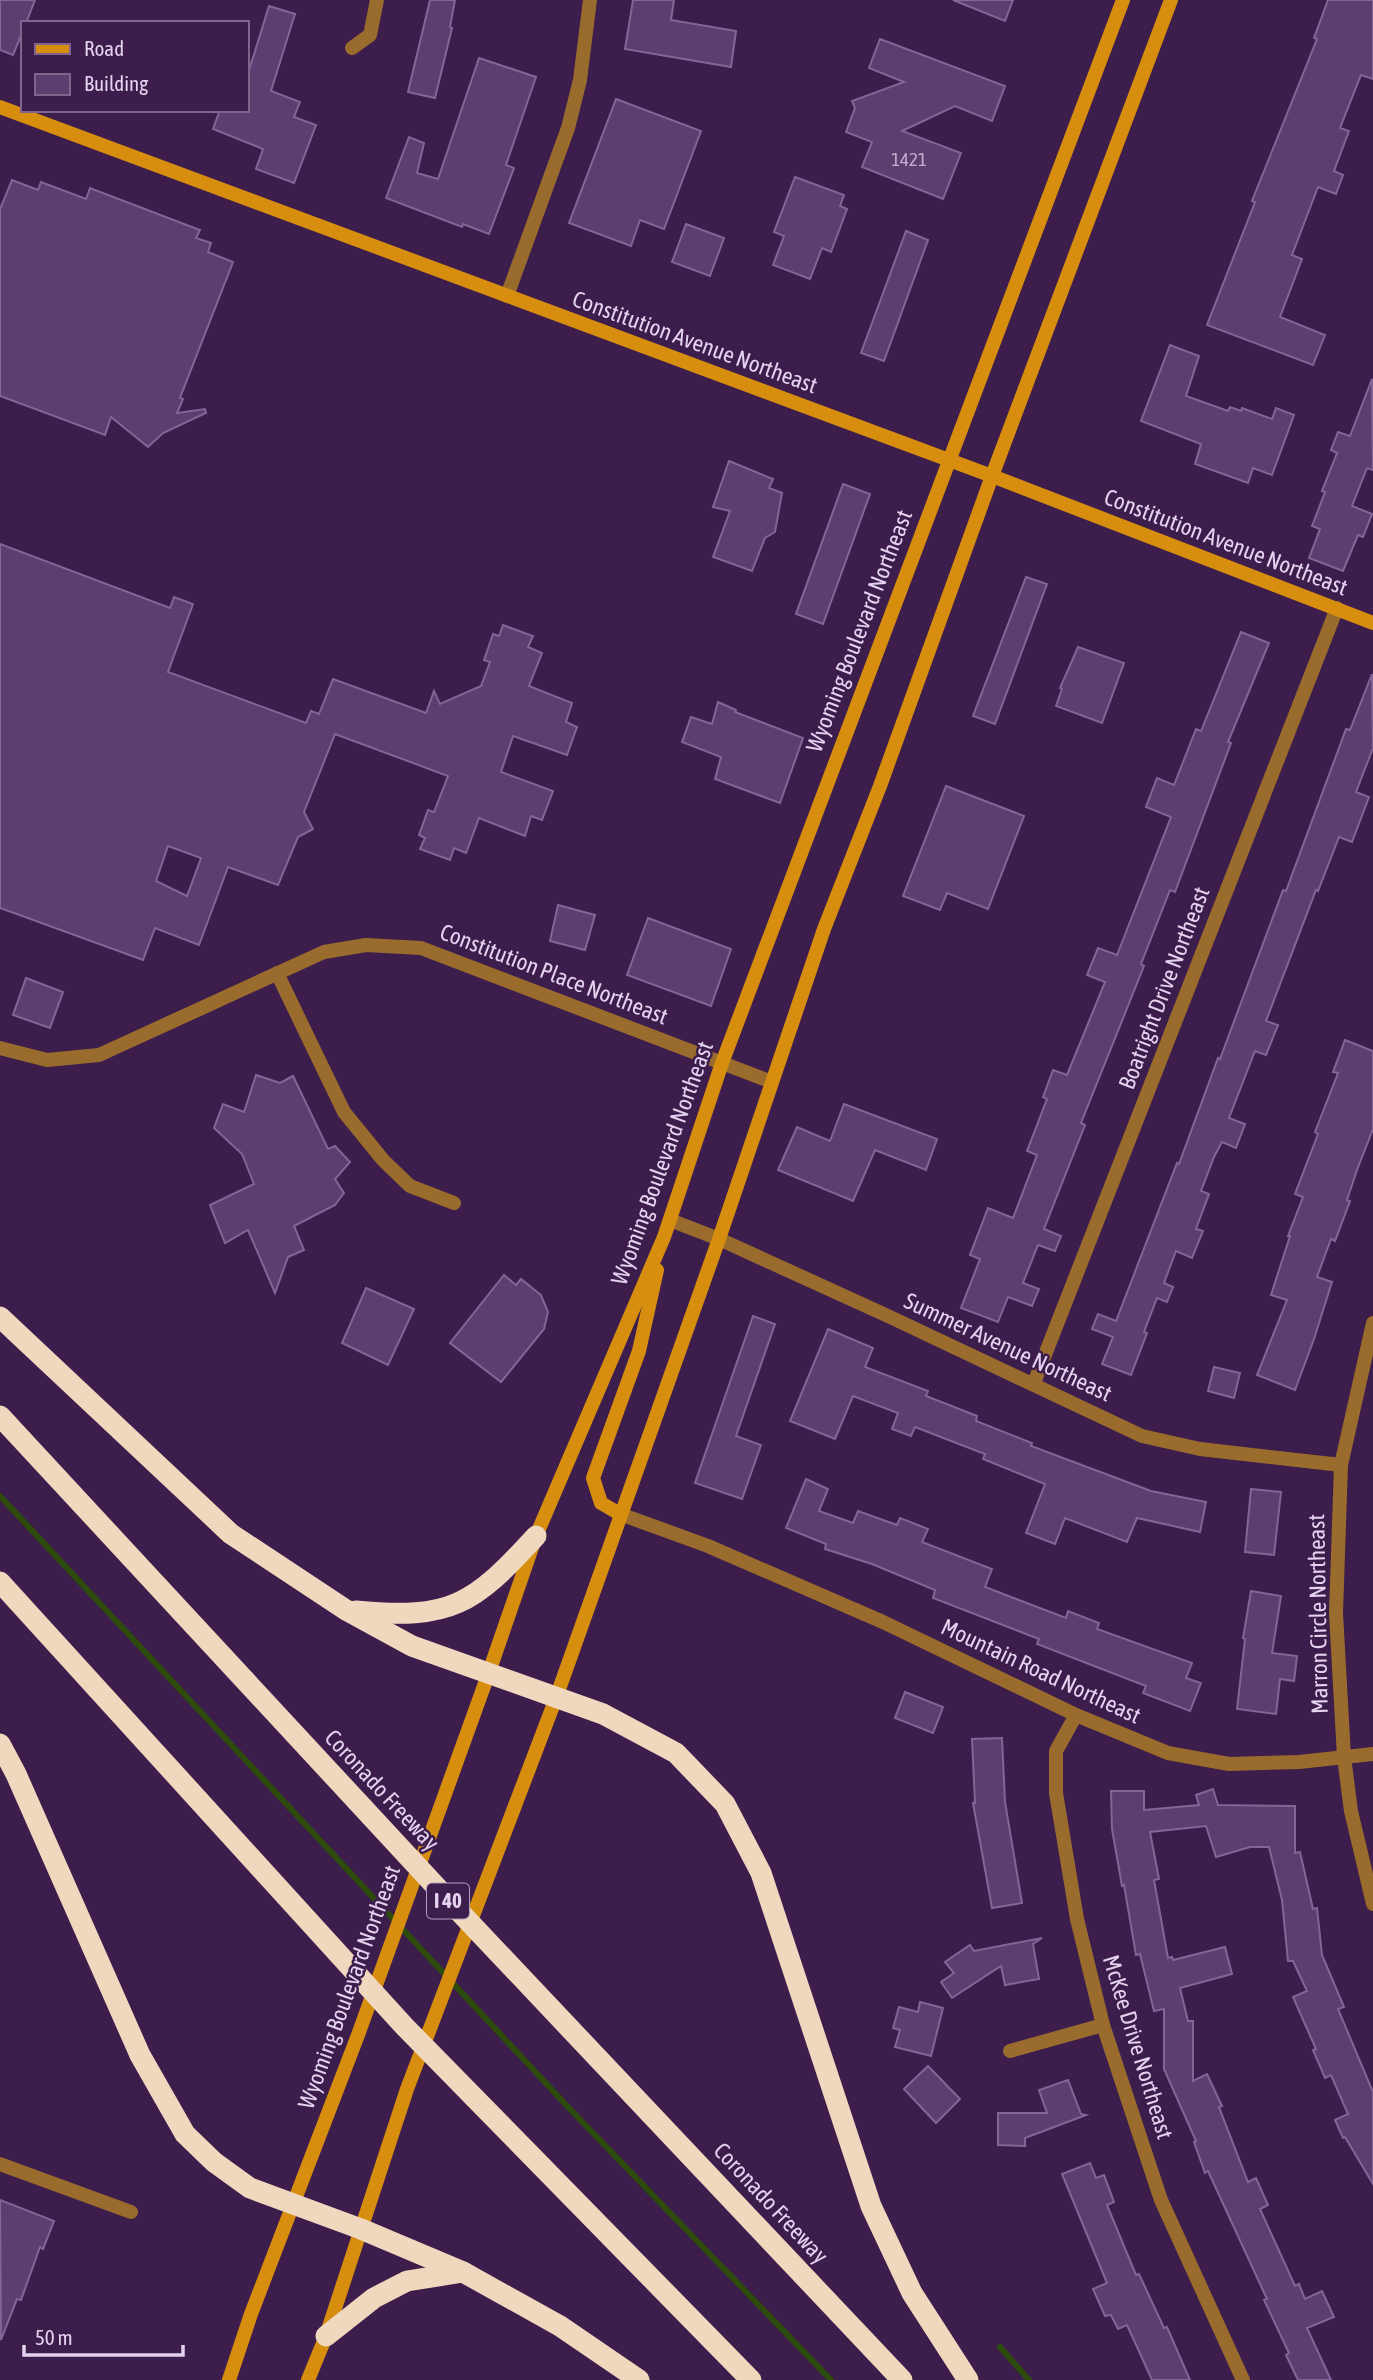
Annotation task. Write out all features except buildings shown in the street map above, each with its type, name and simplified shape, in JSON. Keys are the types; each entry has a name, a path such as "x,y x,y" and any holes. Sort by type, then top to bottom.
{"highway":[{"path":"0,1317 231,1534 346,1610 412,1646 603,1714 676,1753 725,1804 761,1873 871,2206 912,2293 968,2380"},
{"name":"Coronado Freeway","path":"0,1416 455,1907 902,2380"},
{"path":"346,1610 398,1615 441,1610 476,1595 536,1536"},
{"path":"0,1582 405,2027 751,2380"},
{"path":"0,1744 22,1787 141,2055 185,2134 214,2162 250,2188 463,2272 560,2326 639,2380"},
{"path":"326,2336 374,2298 407,2281 463,2272"}],"main road":[{"name":"Wyoming Boulevard Northeast","path":"229,2380 292,2204 358,2035 536,1536 664,1237 722,1063 1123,0"},
{"path":"308,2380 326,2336 407,2089 556,1698 719,1239 824,929 880,786 992,476 1171,0"},
{"name":"Constitution Avenue Northeast","path":"0,107 992,476 1373,623"},
{"path":"620,1514 601,1503 593,1478 639,1350 664,1237"}],"street":[{"path":"352,48 370,35 377,0"},
{"path":"507,296 568,128 580,80 590,0"},
{"name":"Boatright Drive Northeast","path":"1034,1383 1337,608"},
{"name":"Constitution Place Northeast","path":"0,1048 47,1060 99,1055 277,972 324,953 357,947 421,948 772,1082"},
{"path":"277,972 344,1112 383,1160 410,1186 454,1203"},
{"name":"Summer Avenue Northeast","path":"670,1220 719,1239 1034,1383 1142,1436 1199,1448 1341,1465"},
{"name":"Marron Circle Northeast","path":"1373,1323 1341,1465 1336,1613 1344,1757 1351,1811 1373,1904"},
{"name":"Mountain Road Northeast","path":"620,1514 708,1546 883,1622 1076,1715 1168,1753 1229,1764 1299,1762 1373,1754"},
{"name":"McKee Drive Northeast","path":"1076,1715 1056,1751 1056,1793 1077,1919 1102,2025 1161,2200 1243,2380"},
{"path":"1010,2051 1102,2025"},
{"path":"0,2164 131,2212"}],"waterway":[{"path":"0,1496 568,2107 831,2380"},
{"path":"1000,2347 1029,2380"}]}
